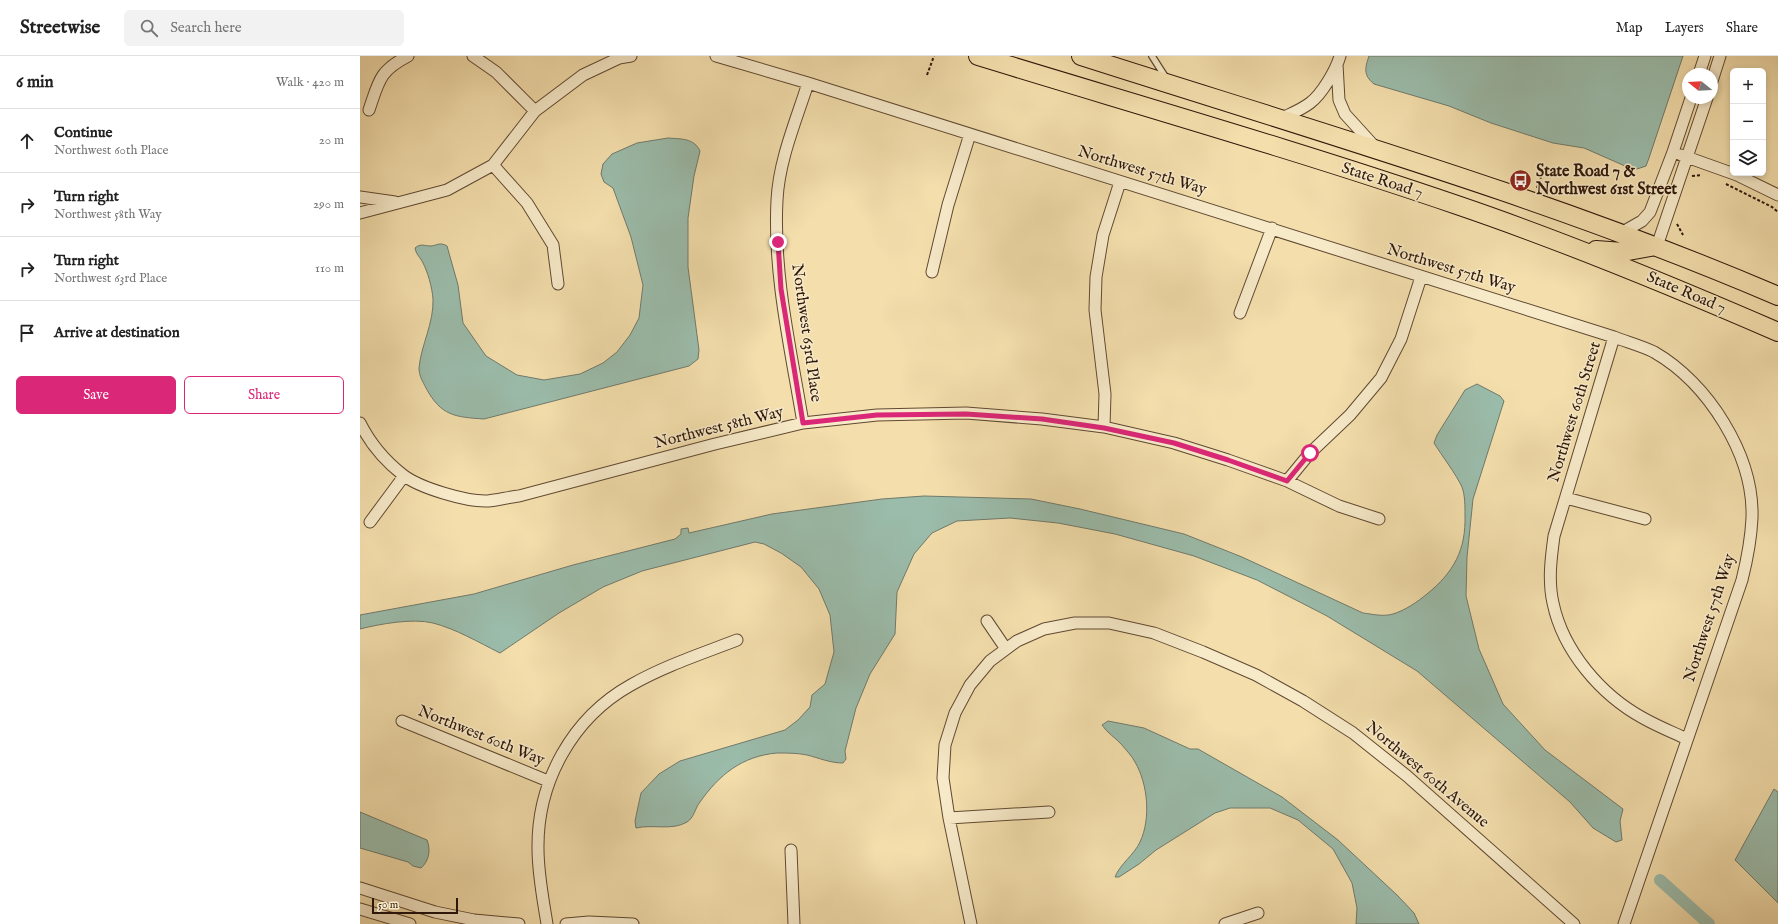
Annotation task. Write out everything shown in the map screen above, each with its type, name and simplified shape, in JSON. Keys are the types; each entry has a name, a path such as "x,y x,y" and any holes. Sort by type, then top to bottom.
{"main road":[{"name":"State Road 7","path":"978,56 1346,169 1458,206 1575,248 1658,280 1778,332"},
{"name":"State Road 7","path":"1081,56 1522,197 1657,246 1778,296"},
{"path":"1575,248 1613,252 1657,246"}],"street":[{"path":"368,110 380,76 392,64 408,56"},
{"path":"473,56 496,72 535,111"},
{"path":"360,213 447,190 493,165 535,111 583,75 619,58 631,56"},
{"name":"Northwest 57th Way","path":"716,56 808,83 1120,182 1272,228 1421,277 1614,337 1654,352 1679,371 1707,398 1727,427 1741,457 1748,483 1752,516 1750,547 1742,580 1624,924"},
{"path":"1701,68 1705,56"},
{"path":"1716,68 1720,56"},
{"path":"1280,119 1311,102 1339,60"},
{"path":"1339,60 1339,100 1345,114 1378,151"},
{"name":"Northwest 63rd Place","path":"803,423 781,289 777,200 785,156 808,83"},
{"path":"1621,233 1642,221 1650,212 1673,152 1689,104"},
{"path":"1657,246 1704,104"},
{"path":"932,272 948,205 970,134"},
{"path":"1673,152 1737,175 1778,195"},
{"path":"493,165 527,203 553,245 558,284"},
{"path":"1104,428 1104,394 1096,310 1096,277 1103,235 1120,182"},
{"path":"360,197 400,202"},
{"path":"1240,312 1272,228"},
{"path":"1287,481 1310,453 1350,415 1381,378 1401,339 1421,277"},
{"name":"Northwest 60th Street","path":"1614,337 1554,536 1550,568 1553,603 1564,635 1583,666 1609,695 1642,718 1687,739"},
{"name":"Northwest 58th Way","path":"360,423 367,437 389,462 404,476 434,490 463,499 487,501 519,496 715,444 803,423 877,415 966,414 1042,419 1104,428 1174,443 1287,481 1339,506 1379,519"},
{"path":"370,522 404,476"},
{"path":"1566,498 1644,519"},
{"path":"987,621 1006,649"},
{"name":"Northwest 60th Avenue","path":"949,818 944,778 944,745 955,713 970,685 990,661 1017,641 1044,629 1075,623 1109,623 1154,633 1203,652 1256,675 1310,705 1353,733 1389,762 1574,924"},
{"path":"547,924 541,888 538,848 540,816 548,781 564,751 583,724 603,704 630,685 659,670 737,640"},
{"name":"Northwest 60th Way","path":"402,720 548,781"},
{"path":"971,924 949,818 1048,812"},
{"path":"791,850 794,924"},
{"path":"360,888 451,915 474,920 519,924"},
{"path":"360,909 410,924"},
{"path":"1225,924 1258,913"},
{"path":"566,924 589,922 633,924"}],"lane":[{"path":"1152,56 1171,85"}],"path":[{"path":"927,75 934,56"},
{"path":"1688,180 1694,176 1706,176"},
{"path":"1722,182 1772,207 1778,212"},
{"path":"1677,223 1683,235"}],"shaded area":[{"path":"1369,56 1683,56 1646,166 1637,169 1625,166 1584,148 1553,143 1491,123 1449,106 1374,84 1368,78 1366,71"},
{"path":"668,138 691,141 700,151 694,176 688,218 688,267 699,350 698,359 689,366 484,419 457,416 443,410 426,388 419,371 420,359 432,317 433,299 428,275 415,248 421,245 431,246 441,244 447,246 458,285 463,323 486,356 517,375 544,380 580,374 603,363 617,352 630,335 639,318 643,285 631,237 613,188 604,182 601,174 603,164 612,154 637,143"},
{"path":"1477,384 1500,396 1504,401 1473,499 1467,557 1466,596 1479,649 1503,704 1545,750 1623,809 1620,821 1622,840 1616,842 1593,828 1570,802 1417,671 1327,616 1257,580 1194,556 1115,534 1058,523 1010,518 957,521 932,533 914,554 897,592 895,634 870,674 856,708 845,751 846,759 843,763 792,753 777,753 753,758 732,768 723,775 707,792 687,822 681,825 669,827 636,828 635,821 641,793 659,774 680,761 785,730 798,720 810,707 812,695 825,684 834,652 830,615 819,589 801,567 781,553 764,544 755,542 642,571 603,587 559,613 500,653 459,632 433,623 406,621 360,629 360,615 474,594 573,565 675,539 681,534 681,529 688,528 689,533 772,514 882,499 924,496 1031,499 1184,534 1242,557 1363,613 1389,615 1411,606 1436,586 1451,569 1461,550 1465,528 1465,504 1463,490 1456,476 1434,443 1437,435 1465,390"},
{"path":"1108,721 1144,728 1190,749 1198,749 1282,797 1338,840 1397,895 1414,913 1419,924 1356,924 1357,908 1352,883 1333,849 1298,820 1270,808 1230,808 1215,813 1156,850 1139,864 1119,877 1115,877 1117,872 1140,842 1146,823 1147,812 1145,791 1139,771 1131,755 1106,731 1102,725"},
{"path":"1774,789 1778,792 1778,903 1735,860"},
{"path":"360,812 427,840 429,848 424,865 421,868 413,866 408,862 360,848"}],"waterway":[{"path":"1660,880 1709,924"}],"place":[{"name":"State Road 7 & Northwest 61st Street","path":"1521,181"}],"route":[{"path":"778,242 781,289 803,423 877,415 966,414 1042,419 1104,428 1174,443 1287,481 1310,453"}]}
